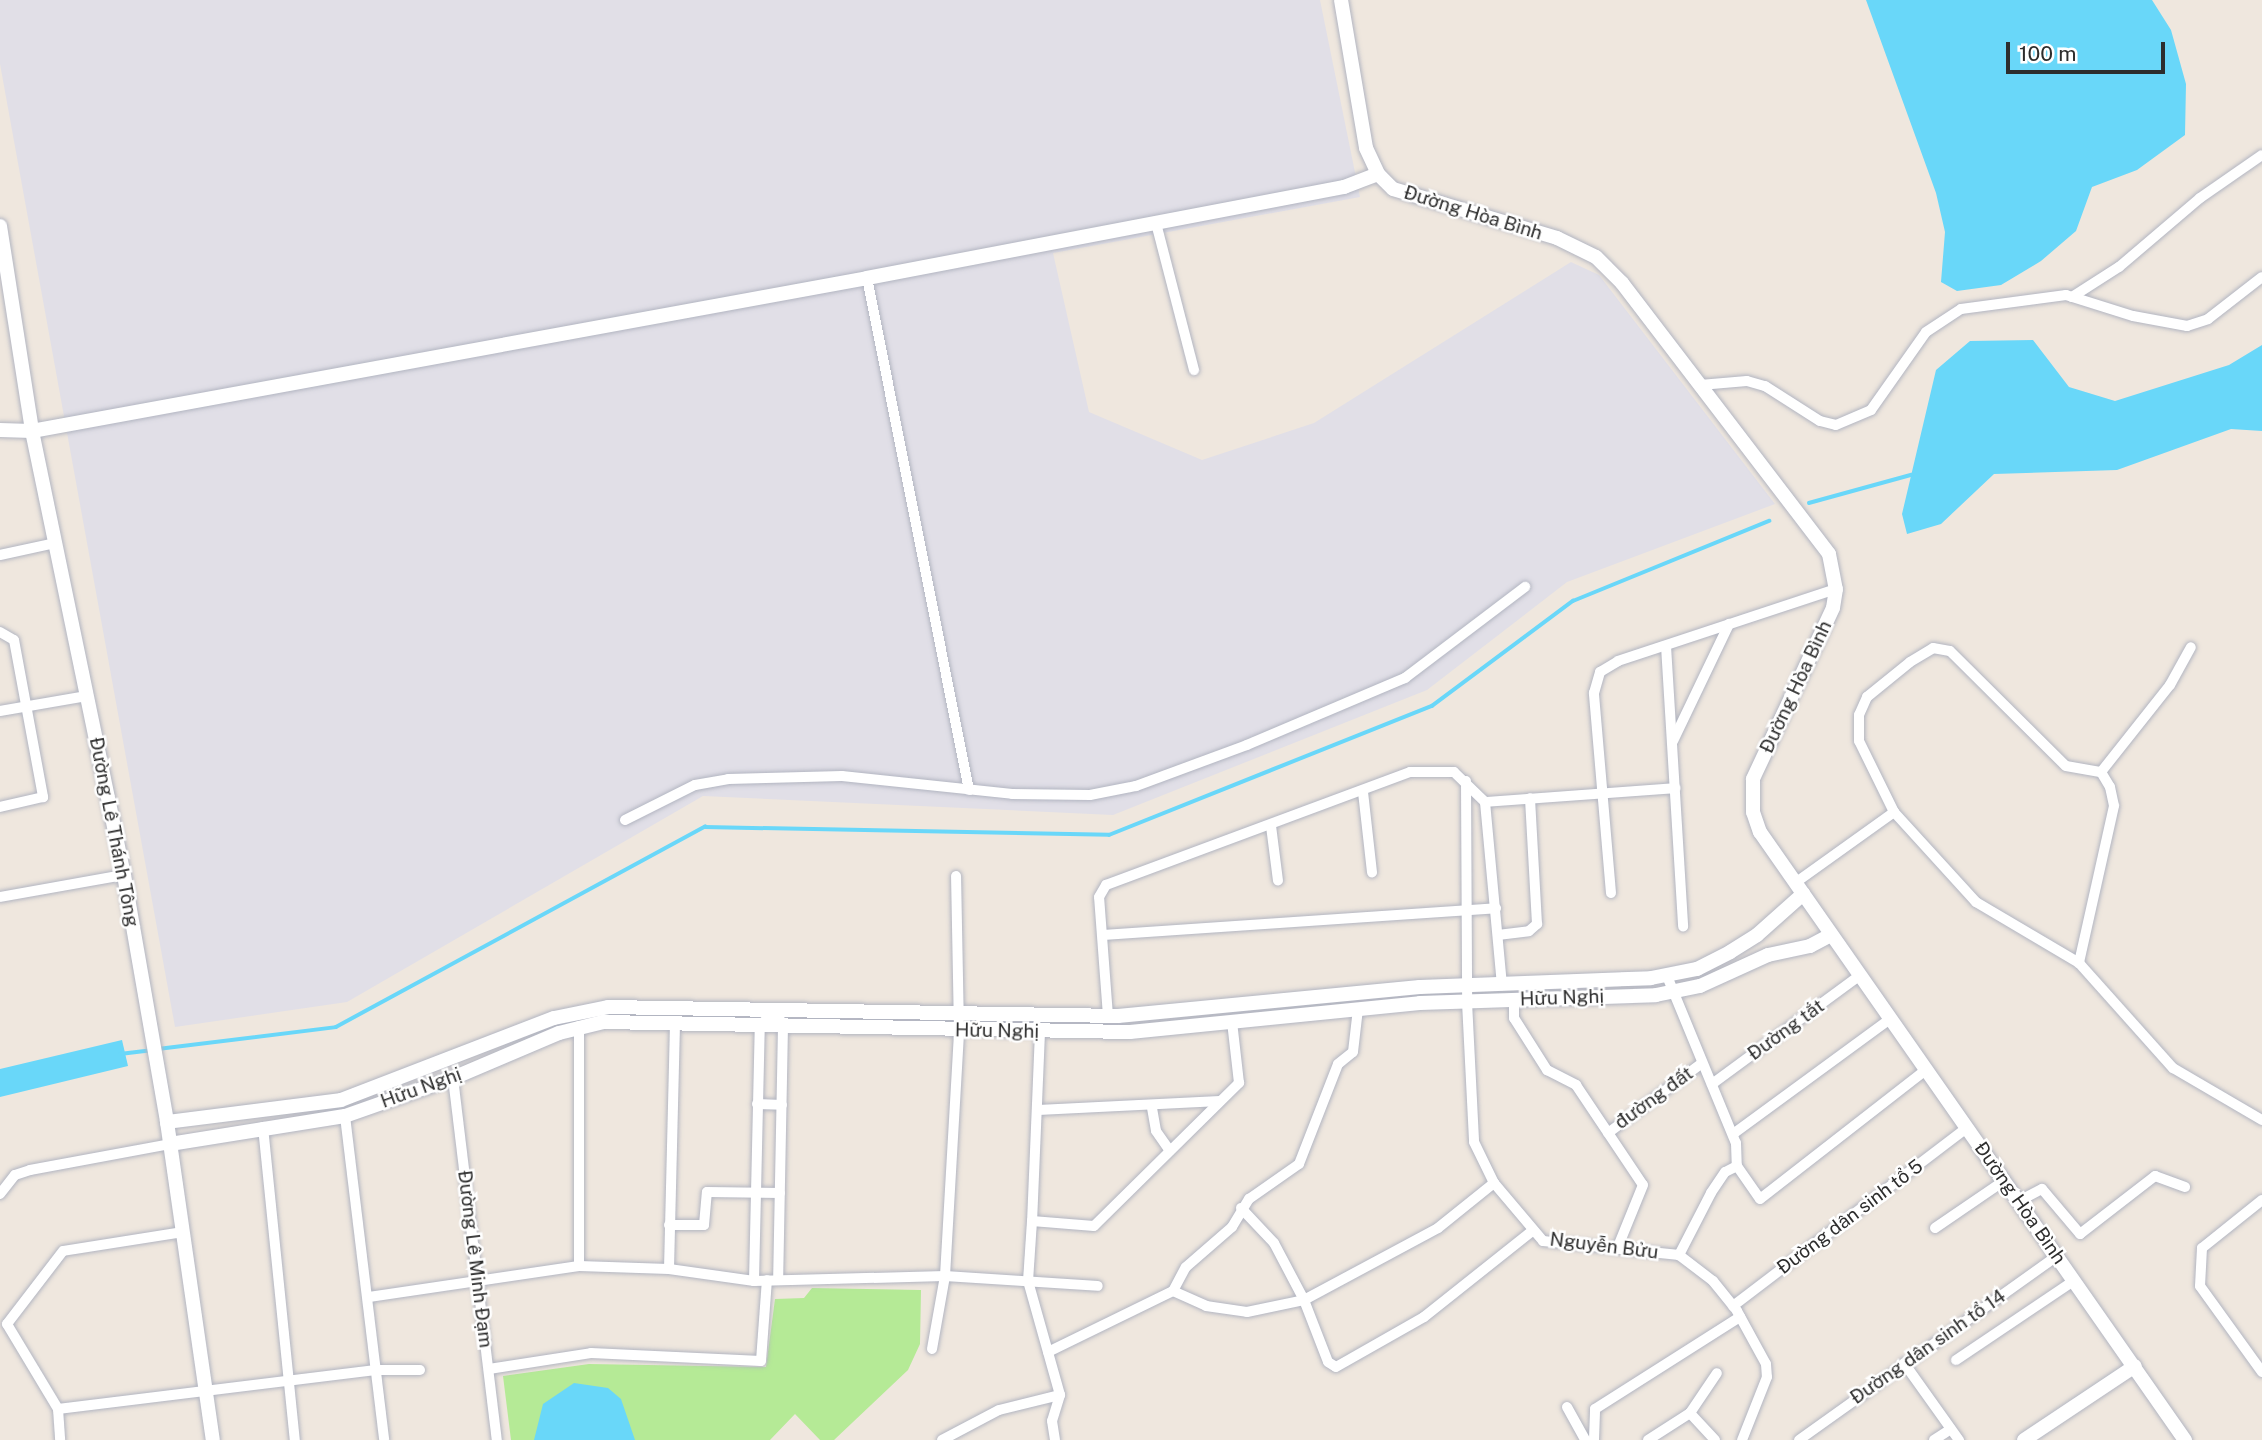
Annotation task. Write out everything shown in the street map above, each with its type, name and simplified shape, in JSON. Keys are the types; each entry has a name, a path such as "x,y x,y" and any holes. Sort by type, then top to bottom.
{"main road":[{"path":"0,430 32,431 867,278 1344,187 1378,174 1366,148 1341,0"},
{"name":"Đường Hòa Bình","path":"1378,174 1393,189 1557,238 1597,257 1622,283 1829,554 1836,589 1818,645 1754,779 1753,812 1760,832 2185,1440"},
{"name":"Đường Lê Thánh Tông","path":"0,226 32,431 124,875 167,1122 213,1440"},
{"name":"Hữu Nghị","path":"167,1122 341,1100 582,1010 608,1007 1108,1016 1467,986 1667,976 1697,969 1757,935 1799,888"},
{"name":"Hữu Nghị","path":"170,1144 345,1116 453,1078 579,1026 675,1024 1070,1033 1232,1022 1358,1009 1671,992 1700,986 1768,955 1810,946 1831,935"},
{"path":"1069,1015 1070,1033"},
{"path":"395,1080 401,1096"},
{"path":"2024,1440 2135,1366"}],"street":[{"path":"2072,297 2119,267 2200,198 2262,155"},
{"path":"1156,223 1194,370"},
{"path":"1700,386 1747,381 1765,386 1819,421 1836,425 1852,421 1871,410 1926,332 1944,317 1961,309 2072,297 2133,316 2187,326 2208,319 2262,277"},
{"path":"867,278 969,790"},
{"path":"0,555 55,543"},
{"path":"625,820 695,785 728,779 842,776 969,790 1090,795 1136,786 1224,754 1405,678 1525,587"},
{"path":"1611,893 1595,681 1607,666 1836,589"},
{"path":"1672,741 1730,624"},
{"path":"0,632 13,640 43,797 0,807"},
{"path":"1666,646 1683,926"},
{"path":"2101,772 2169,685 2191,647"},
{"path":"2101,772 2066,766 1950,651 1933,648 1867,697 1859,715 1859,741 1894,812 1976,902 2079,963 2173,1068 2262,1120"},
{"path":"0,711 86,696"},
{"path":"1108,1016 1099,897 1106,885 1363,792 1410,772 1437,769 1454,772 1485,802 1502,985"},
{"path":"2079,963 2114,806 2101,772"},
{"name":"Nguyễn Bửu","path":"1466,781 1467,1002 1474,1142 1494,1183 1531,1232 1552,1243 1679,1255 1713,1280 1740,1317 1766,1364 1767,1377 1742,1440"},
{"path":"1485,802 1675,788"},
{"path":"1363,792 1372,872"},
{"path":"1498,935 1529,931 1537,924 1530,798"},
{"path":"1799,888 1894,812"},
{"path":"1271,826 1278,881"},
{"path":"0,897 124,875"},
{"path":"932,1349 946,1276 959,1030 956,876"},
{"path":"1103,935 1496,908"},
{"path":"1667,976 1671,992 1733,1135 1737,1166 1760,1199 1926,1070"},
{"name":"Đường tắt","path":"1712,1084 1859,976"},
{"path":"1514,1000 1514,1018 1547,1070 1576,1085 1608,1133 1630,1159 1643,1185 1617,1249"},
{"path":"1048,1352 1172,1291 1186,1267 1231,1227 1241,1208 1299,1164 1338,1064 1353,1052 1358,1009"},
{"path":"489,1369 591,1353 761,1361 773,1280 780,1194 783,1026 775,1010 760,1026 753,1194 754,1281"},
{"path":"1733,1135 1890,1019"},
{"path":"1032,1221 1094,1226 1239,1083 1232,1022"},
{"path":"669,1269 675,1024"},
{"path":"579,1026 579,1266"},
{"path":"1040,1032 1027,1281 1060,1395 1052,1421 1055,1440"},
{"name":"đường đất","path":"1608,1133 1701,1064"},
{"name":"Đường Lê Minh Đạm","path":"453,1078 497,1440"},
{"path":"1038,1110 1152,1108 1220,1101"},
{"path":"757,1104 782,1105"},
{"path":"1152,1108 1156,1131 1170,1151"},
{"path":"345,1116 369,1297 384,1440"},
{"path":"263,1127 295,1440"},
{"name":"Đường dân sinh tổ 5","path":"1733,1306 1967,1128"},
{"path":"0,1194 15,1175 30,1170 170,1144"},
{"path":"1679,1255 1711,1193 1726,1172 1737,1166"},
{"path":"2018,1201 2042,1189 2080,1234 2155,1176 2185,1188"},
{"path":"1935,1228 2004,1181"},
{"path":"1172,1291 1206,1306 1247,1312 1304,1300 1438,1228 1494,1183"},
{"path":"669,1224 704,1225 707,1192 780,1194"},
{"path":"2262,1200 2202,1248 2200,1286 2262,1372"},
{"path":"1241,1208 1274,1243 1304,1300 1328,1362 1340,1367 1424,1317 1531,1232"},
{"path":"60,1440 58,1409 7,1324 63,1251 183,1231"},
{"name":"Đường dân sinh tổ 14","path":"1803,1439 1904,1363 2057,1256"},
{"path":"369,1297 579,1266 669,1269 754,1281 946,1276 1098,1286"},
{"path":"1956,1360 2075,1280"},
{"path":"1594,1440 1595,1409 1740,1317"},
{"path":"1904,1363 1959,1440"},
{"path":"58,1409 376,1370 420,1370"},
{"path":"1648,1440 1690,1413 1717,1373"},
{"path":"942,1440 999,1410 1060,1395"},
{"path":"1567,1407 1586,1440"},
{"path":"1690,1413 1715,1440"},
{"path":"1934,1440 1951,1429"}],"shaded area":[{"path":"0,0 1320,0 1360,197 1053,253 1089,412 1202,460 1314,423 1571,262 1599,275 1775,504 1567,582 1427,690 1113,815 703,796 347,1002 175,1027 0,64"}],"green space":[{"path":"812,1288 921,1290 920,1344 908,1370 834,1440 820,1440 795,1414 770,1440 511,1440 503,1376 589,1364 766,1367 775,1299 804,1298"}],"water":[{"path":"1866,0 2152,0 2171,30 2186,84 2185,135 2137,170 2092,187 2076,231 2041,261 2001,285 1957,291 1941,282 1945,232 1936,193"},
{"path":"2033,340 2069,387 2115,401 2229,365 2262,345 2262,431 2231,429 2117,470 1994,474 1941,524 1907,534 1902,514 1936,370 1970,341"},
{"path":"122,1040 128,1066 0,1097 0,1069"},
{"path":"574,1383 608,1388 621,1399 635,1440 534,1440 543,1404"}],"waterway":[{"path":"1809,503 1911,475"},
{"path":"158,1049 336,1027 705,827 1109,835 1432,706 1573,601 1769,521"},
{"path":"120,1054 151,1050"}]}
